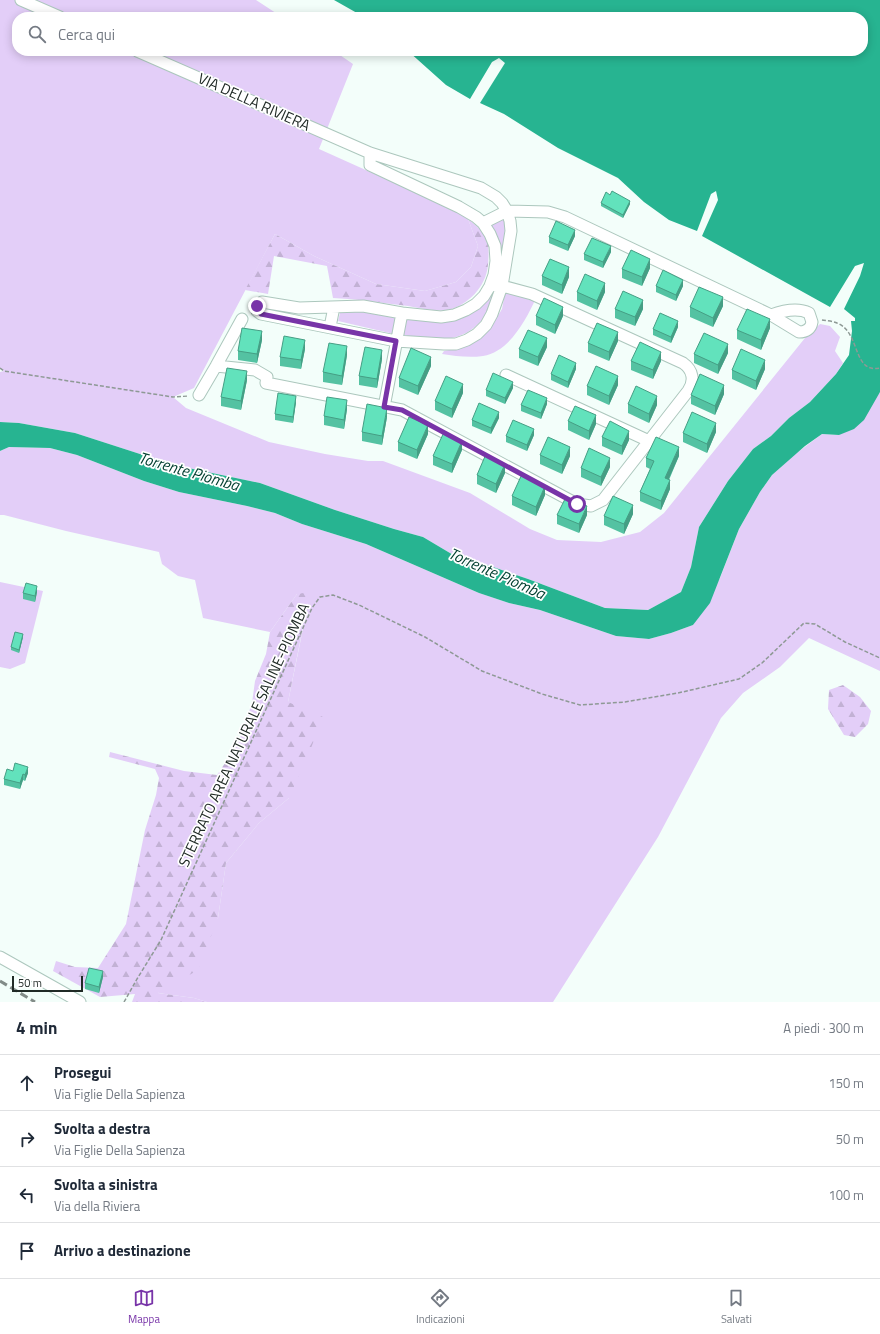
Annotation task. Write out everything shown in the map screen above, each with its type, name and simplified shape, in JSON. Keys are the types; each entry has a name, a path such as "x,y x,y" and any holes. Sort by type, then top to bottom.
{"street":[{"path":"21,0 49,12"},
{"name":"VIA DELLA RIVIERA","path":"148,56 370,153 482,188 496,197 507,211 511,231 502,286 492,314 486,325 477,334 467,340 456,344 396,341 261,314 258,312 256,308 262,302 299,308 363,306 402,313 441,317 454,315 466,310 476,304 484,296 494,275 496,261 495,246 483,223 459,207 370,165 370,153"},
{"path":"483,223 507,211 548,212 565,216 771,315 799,332 805,332 810,328 812,319 809,313 802,311 783,311 771,315"},
{"path":"216,366 256,370 267,377 266,383 402,410 577,504 591,506 603,500 650,441 691,387 692,375 686,365 532,294 502,286 490,286"},
{"path":"330,327 334,307"},
{"path":"384,407 402,313"},
{"path":"199,395 242,319"},
{"path":"506,374 650,441"},
{"path":"0,957 80,1002"}],"path":[{"path":"812,319 838,323 849,332 865,366 872,369 880,368"},
{"path":"0,368 4,371 173,398 199,395"},
{"name":"STERRATO AREA NATURALE SALINE-PIOMBA","path":"124,1002 160,940 309,616 320,597 333,595 359,605 425,637 482,671 542,694 580,705 625,702 663,696 714,686 739,679 762,663 804,623 815,624 846,642 880,658"}],"green space":[{"path":"0,0 256,0 274,12 12,12 12,56 341,56 353,64 319,149 408,189 444,203 468,219 478,246 471,267 456,282 425,291 376,284 314,256 275,234 194,388 173,397 186,408 269,442 325,454 368,461 383,461 470,493 530,529 557,540 601,542 640,532 664,513 805,338 820,324 830,326 840,337 835,351 843,363 836,374 810,402 789,418 771,436 753,449 728,481 699,527 691,567 681,592 648,610 605,608 487,565 460,559 423,537 335,510 260,483 174,465 75,433 19,423 0,422 0,372 4,371 0,368"},
{"path":"503,214 505,237 498,275 495,234 490,222"},
{"path":"468,219 480,229 488,243 487,273 480,288 475,294 455,308 448,310 433,310 370,301 333,298 327,266 274,256 268,294 245,290 275,234 314,256 376,284 425,291 456,282 471,267 478,246"},
{"path":"491,288 498,288 489,310 477,325 468,332 448,339 426,339 403,335 405,317 434,322 449,320"},
{"path":"505,293 536,298 522,325 509,342 492,353 478,357 442,354 444,351 459,348 484,334 502,309"},
{"path":"341,309 399,315 394,334 338,321"},
{"path":"880,392 880,671 809,638 780,667 743,693 721,718 658,837 553,1002 207,1002 194,998 158,993 218,918 226,863 259,823 289,798 288,702 308,604 297,594 270,632 203,618 195,580 178,576 162,564 159,552 0,515 0,451 9,447 50,448 77,455 144,481 179,492 275,513 302,524 366,544 479,593 509,603 540,610 616,636 649,639 693,625 720,578 739,529 760,492 772,475 794,455 822,434 839,435"},
{"path":"0,582 43,591 25,663 10,669 0,667"},
{"path":"310,592 288,702 323,717 289,798 259,823 226,863 218,918 198,970 158,993 194,998 207,1002 132,1002 135,994 100,997 53,971 56,961 75,967 98,968 126,924 145,830 156,795 159,778 155,769 109,757 110,752 184,771 217,775 238,744 252,703 255,681 266,654 270,632 297,594"},
{"path":"843,685 860,697 871,711 868,724 855,737 844,735 828,709 829,690"}],"water":[{"name":"Torrente Piomba","path":"334,0 880,0 880,392 864,420 854,429 839,435 822,434 805,446 772,475 760,492 739,529 710,603 693,625 649,639 616,636 540,610 509,603 479,593 366,544 302,524 275,513 179,492 144,481 77,455 50,448 9,447 0,451 0,422 19,423 75,433 174,465 260,483 335,510 423,537 460,559 487,565 605,608 648,610 681,592 691,567 699,527 728,481 753,449 771,436 789,418 810,402 836,374 849,355 852,331 851,321 855,321 855,318 844,309 860,276 864,263 855,266 830,307 702,236 718,200 716,191 711,194 697,231 669,220 644,202 618,178 558,148 504,114 480,103 505,63 499,58 492,62 470,99 446,85 414,56 868,56 868,12 355,12"}],"building":[{"path":"612,191 630,201 623,215 601,203 606,192 610,195"},
{"path":"556,221 575,230 568,245 549,237"},
{"path":"592,238 611,246 603,262 584,254"},
{"path":"631,250 650,259 642,277 622,269"},
{"path":"550,259 569,267 562,285 542,276"},
{"path":"663,270 683,280 676,295 656,286"},
{"path":"585,274 605,283 597,301 577,292"},
{"path":"699,287 723,297 713,318 690,307"},
{"path":"623,291 643,300 635,317 615,309"},
{"path":"544,298 563,307 555,325 536,316"},
{"path":"747,309 770,319 761,340 737,330"},
{"path":"660,313 678,321 671,337 653,329"},
{"path":"597,323 618,332 609,352 588,343"},
{"path":"242,328 262,331 257,354 238,351"},
{"path":"528,330 547,338 538,357 519,349"},
{"path":"704,333 728,344 718,365 694,354"},
{"path":"284,336 305,340 301,360 280,357"},
{"path":"640,342 661,352 653,370 631,361"},
{"path":"329,343 347,346 342,376 323,372"},
{"path":"365,347 382,350 377,379 359,376"},
{"path":"411,348 431,357 418,386 399,378"},
{"path":"741,349 765,360 756,381 732,370"},
{"path":"559,355 576,363 568,382 551,374"},
{"path":"596,366 618,376 609,396 587,386"},
{"path":"227,368 247,371 241,401 221,397"},
{"path":"493,373 513,382 505,398 486,390"},
{"path":"700,374 724,385 715,406 691,395"},
{"path":"446,376 463,384 452,409 435,401"},
{"path":"636,386 657,396 649,414 628,404"},
{"path":"528,390 547,398 541,413 521,405"},
{"path":"278,393 296,396 293,417 275,414"},
{"path":"327,397 347,400 344,420 324,416"},
{"path":"479,403 499,412 491,428 472,420"},
{"path":"367,404 387,408 382,436 362,432"},
{"path":"575,406 596,415 589,431 568,421"},
{"path":"692,412 716,423 707,444 683,433"},
{"path":"409,417 428,425 417,450 398,442"},
{"path":"513,420 534,429 527,445 506,436"},
{"path":"610,421 629,431 622,446 602,437"},
{"path":"444,432 462,441 452,464 433,456"},
{"path":"548,437 570,447 562,465 540,455"},
{"path":"656,437 679,447 665,478 670,480 661,501 640,492 654,461 646,458"},
{"path":"589,448 610,458 601,477 581,468"},
{"path":"486,454 505,464 496,484 477,475"},
{"path":"522,474 545,486 536,507 512,496"},
{"path":"613,496 633,505 624,524 604,516"},
{"path":"566,497 587,506 579,524 557,515"},
{"path":"26,583 37,586 35,596 23,593"},
{"path":"15,632 23,634 19,650 11,647"},
{"path":"15,763 28,767 25,775 23,774 20,783 4,779 7,769 13,771"},
{"path":"89,968 103,971 99,987 85,983"}],"railway":[{"path":"0,981 35,1002"}],"route":[{"path":"257,306 257,310 261,314 396,341 384,407 402,410 577,504"}]}
